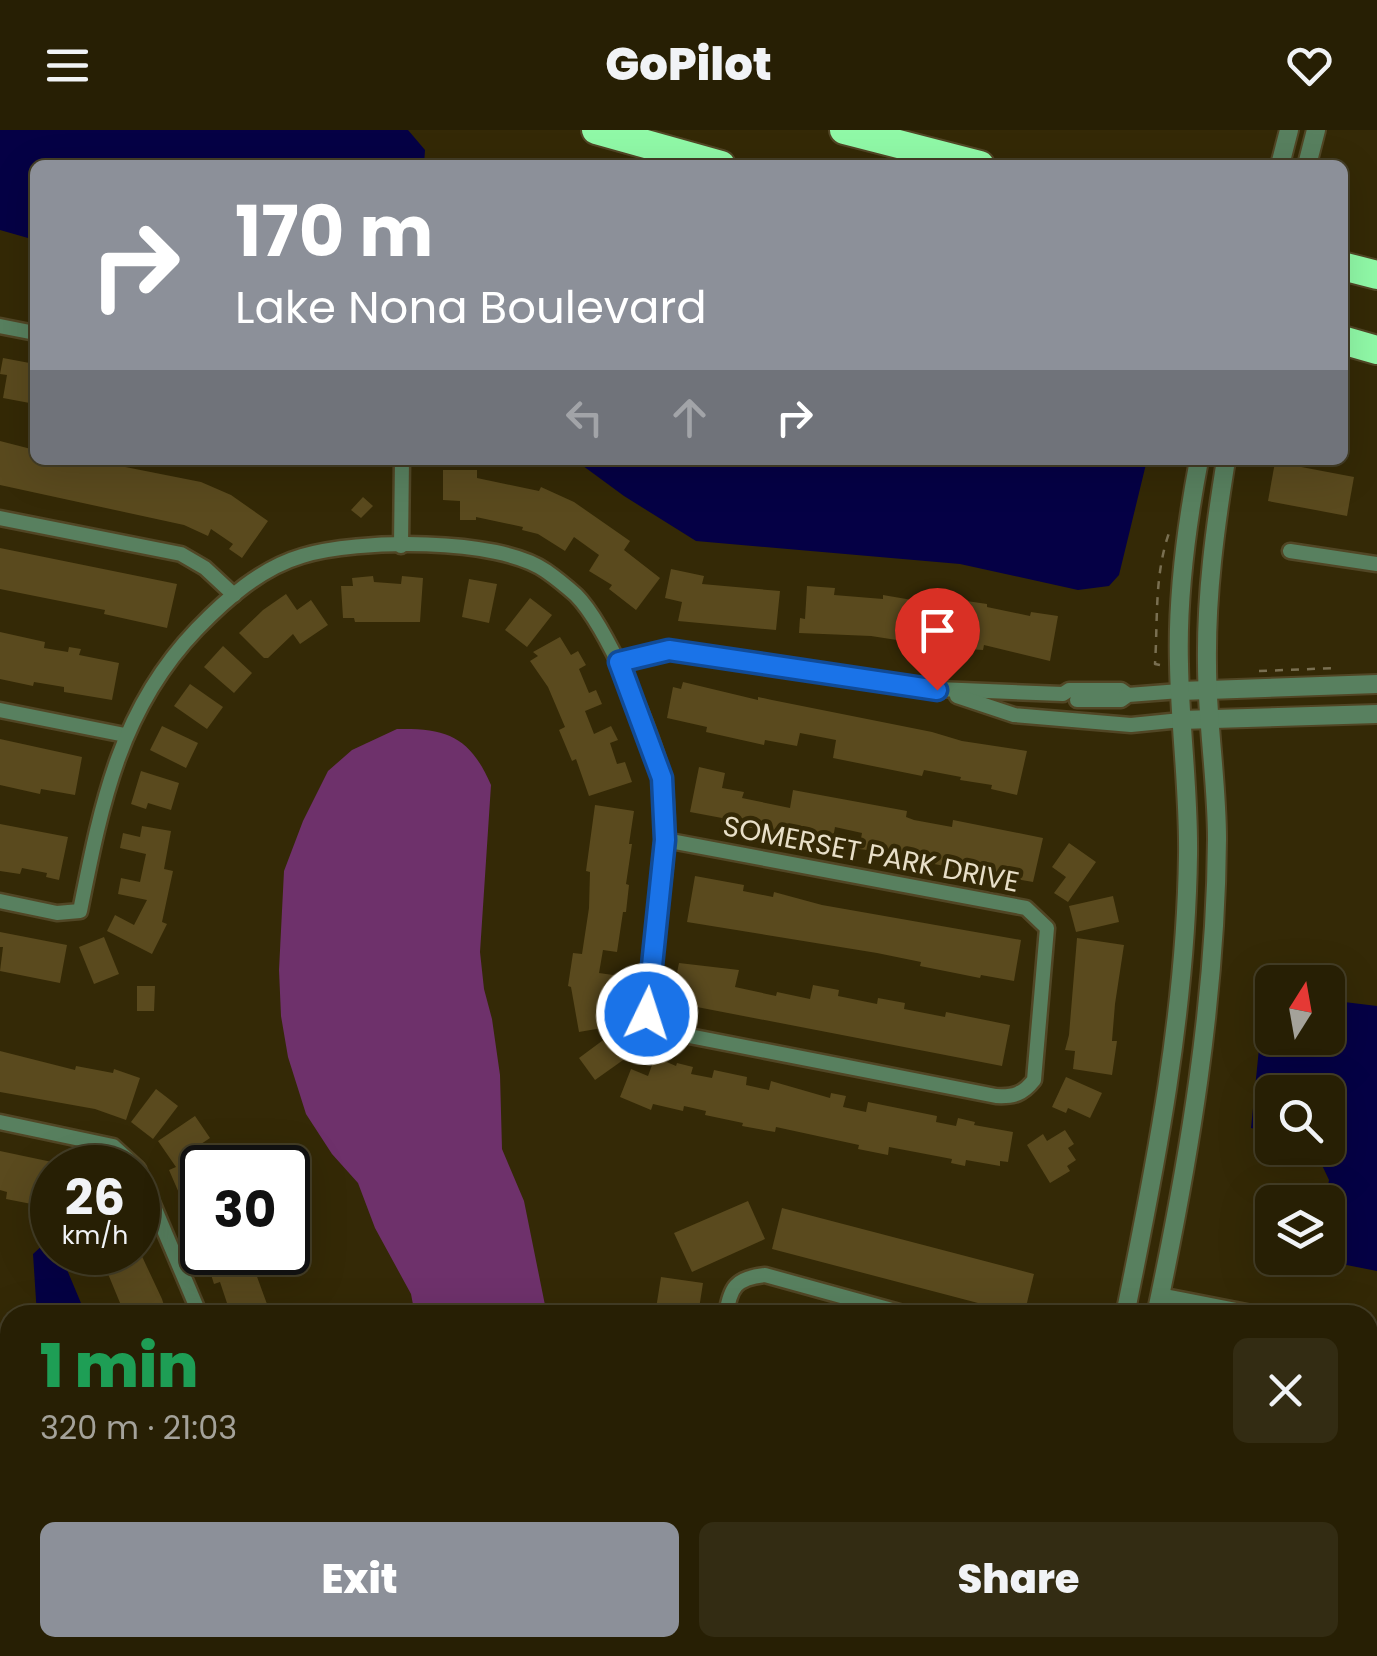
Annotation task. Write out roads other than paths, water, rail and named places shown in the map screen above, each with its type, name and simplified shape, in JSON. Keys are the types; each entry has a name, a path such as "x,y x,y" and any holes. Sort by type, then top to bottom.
{"highway":[{"path":"596,130 703,160"},
{"path":"844,130 961,160"},
{"path":"1348,268 1377,276"},
{"path":"1348,342 1377,350"}],"street":[{"path":"1281,160 1289,130"},
{"path":"1308,160 1316,130"},
{"path":"0,326 30,332"},
{"path":"401,546 402,465"},
{"path":"1127,1305 1164,1118 1184,932 1188,855 1180,691 1180,586 1198,465"},
{"path":"1158,1305 1192,1125 1214,916 1216,837 1207,625 1212,542 1225,465"},
{"path":"0,518 181,554 205,568 234,594"},
{"name":"SOMERSET PARK DRIVE","path":"0,902 57,913 80,911 102,802 125,735 166,668 195,630 262,574 299,556 345,546 495,551 542,568 578,597 619,662 662,778 665,840 647,990 647,1014 656,1024 674,1033 996,1096 1012,1097 1025,1092 1034,1080 1047,928 1026,908 665,840"},
{"path":"1290,551 1377,564"},
{"path":"619,662 669,650 937,690 1082,695 1121,690 1128,695 1377,684"},
{"path":"937,690 1014,715 1131,725 1209,718 1377,714"},
{"path":"1081,721 1082,695"},
{"path":"0,710 125,735"},
{"path":"0,1122 108,1145"},
{"path":"160,1222 196,1305"},
{"path":"727,1305 729,1294 745,1277 765,1275 874,1305"},
{"path":"1160,1296 1208,1305"}]}
